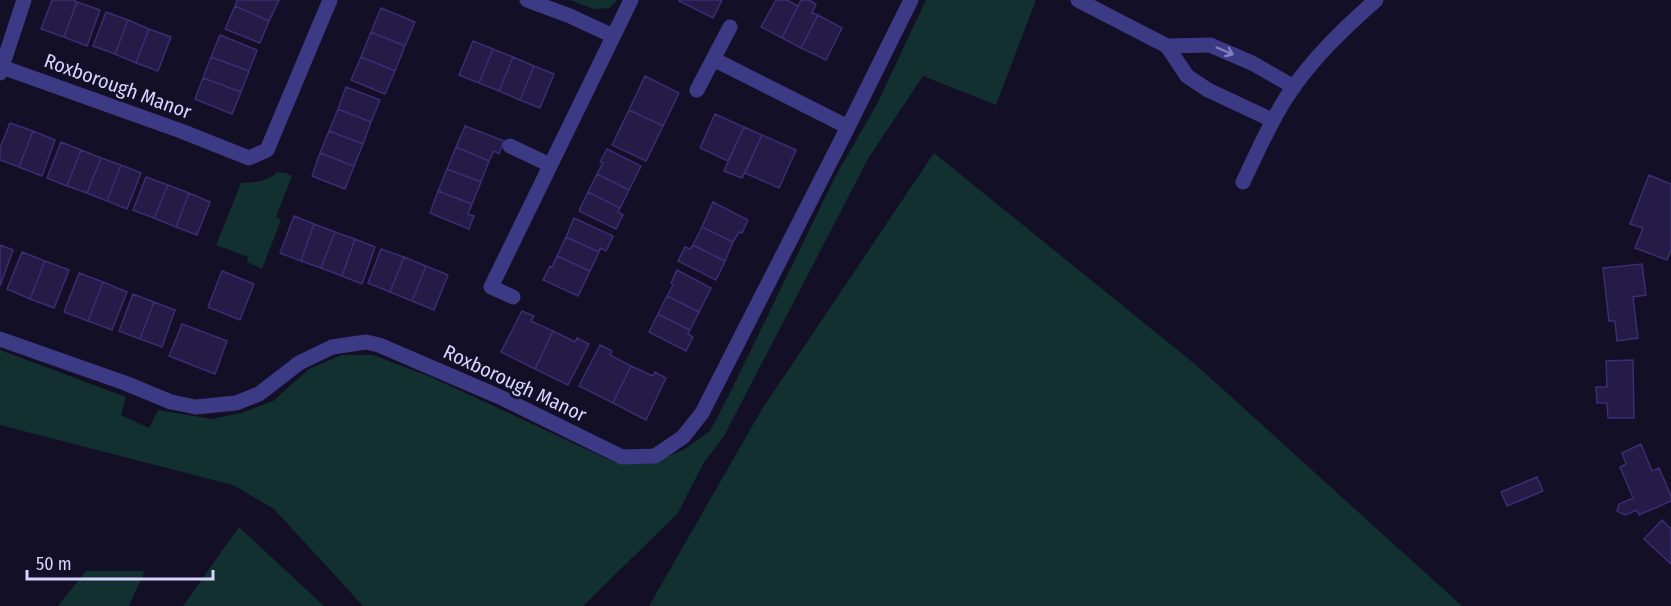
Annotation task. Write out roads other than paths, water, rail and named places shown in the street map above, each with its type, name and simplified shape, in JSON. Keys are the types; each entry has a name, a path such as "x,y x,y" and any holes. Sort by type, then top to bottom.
{"street":[{"name":"Roxborough Manor","path":"24,0 1,70 181,131 249,158 267,150 330,0"},
{"path":"527,0 570,16 613,36"},
{"path":"513,297 490,287 631,0"},
{"name":"Roxborough Manor","path":"0,339 125,382 171,402 196,407 236,403 244,400 259,394 299,363 332,347 366,342 379,345 476,386 622,457 655,456 683,437 702,412 849,127 911,0"},
{"path":"1078,0 1167,46 1210,45 1252,63 1294,87"},
{"path":"1243,182 1272,120 1294,87 1329,43 1376,0"},
{"path":"697,90 730,27"},
{"path":"1167,46 1187,76 1208,90 1272,120"},
{"path":"713,59 849,127"},
{"path":"510,146 550,165"}]}
